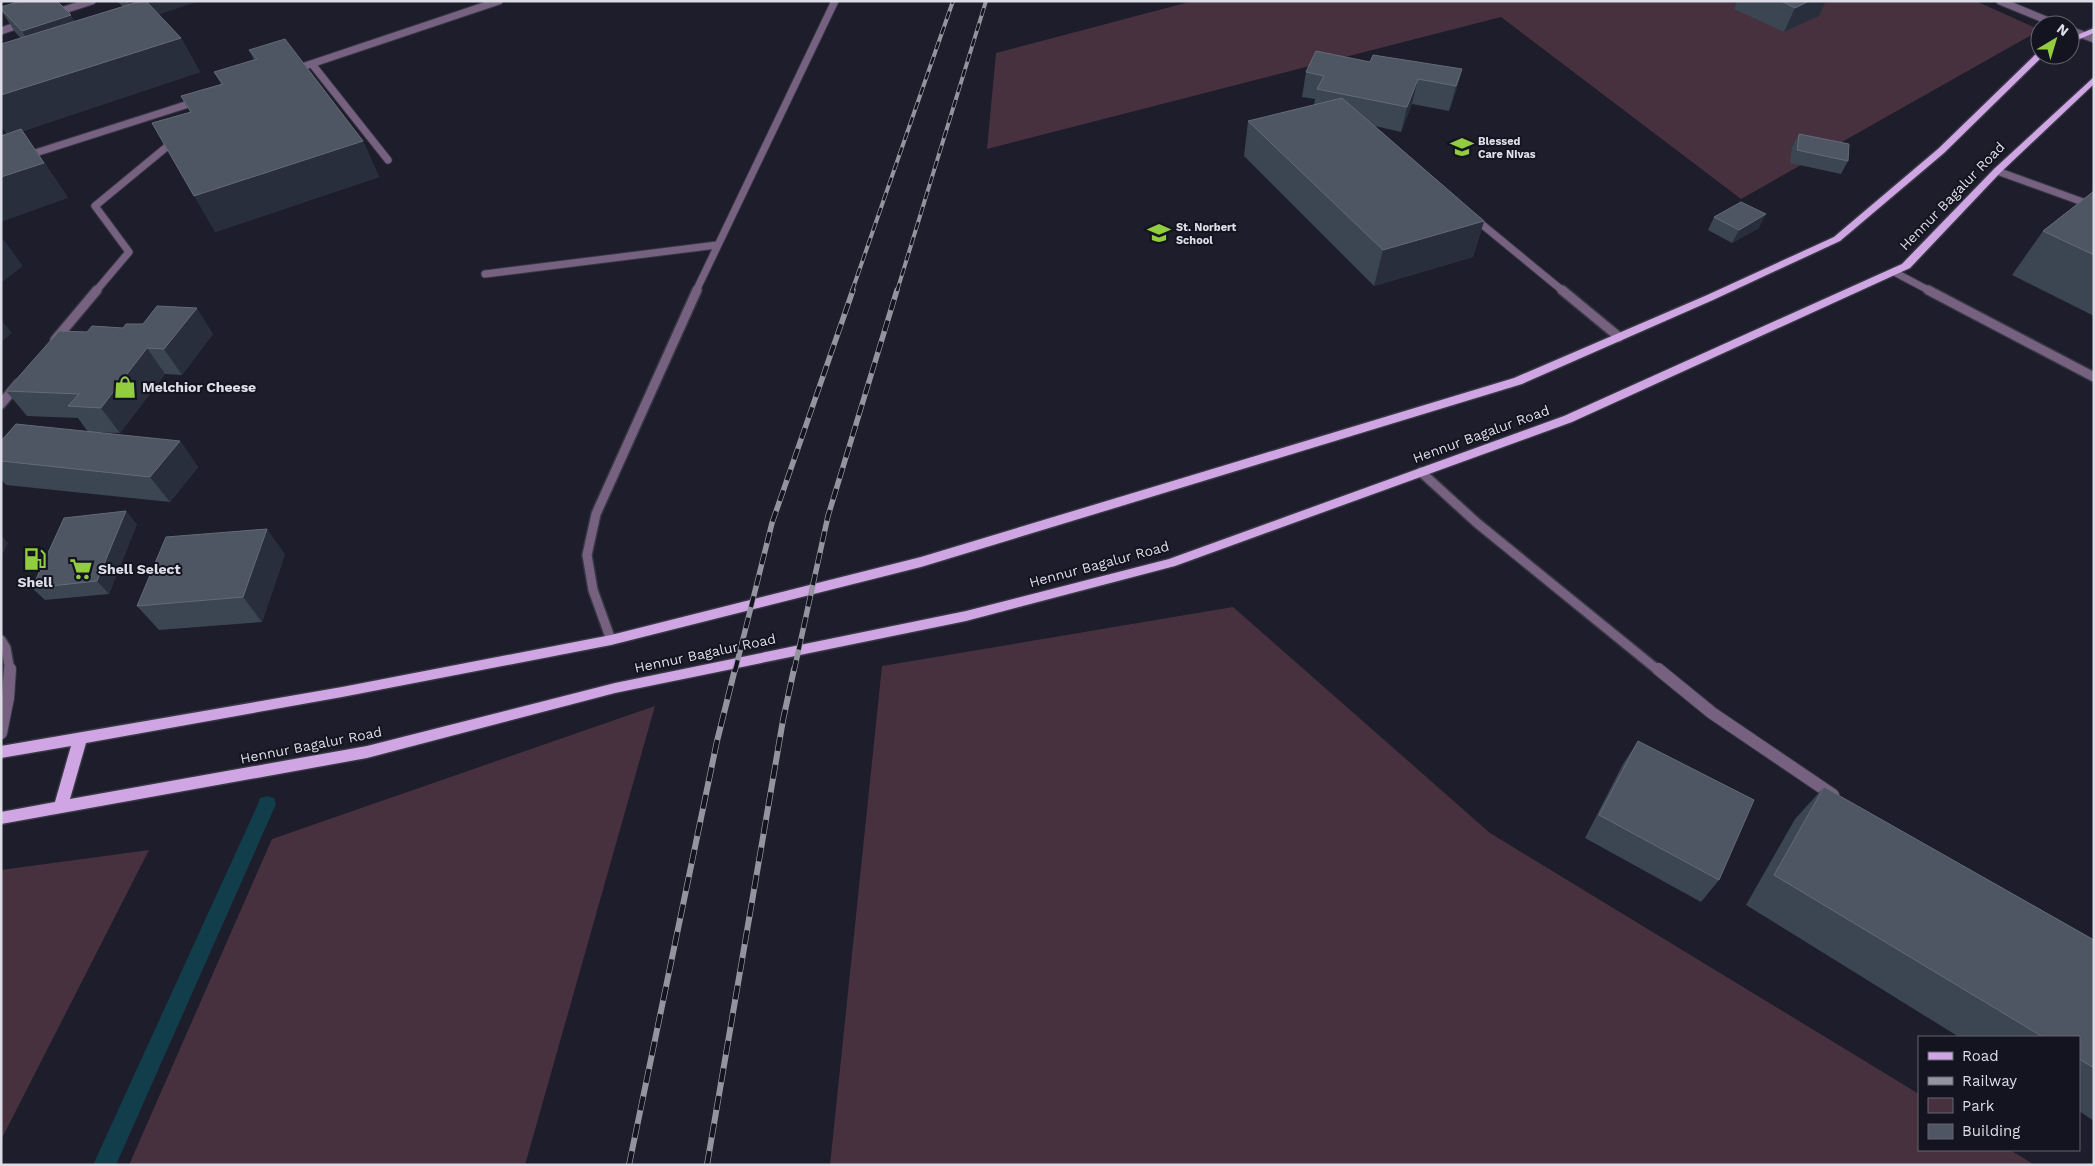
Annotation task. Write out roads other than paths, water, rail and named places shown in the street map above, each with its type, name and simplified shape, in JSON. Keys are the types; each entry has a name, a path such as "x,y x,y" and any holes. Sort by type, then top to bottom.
{"main road":[{"path":"2082,35 2094,30"},
{"path":"1,752 342,692 611,640 921,562 1518,381 1837,239 1941,151 2030,65"},
{"name":"Hennur Bagalur Road","path":"1,818 367,752 615,688 966,616 1171,563 1568,419 1906,266 1997,171 2094,79"},
{"path":"61,807 80,738"}],"street":[{"path":"47,16 92,1"},
{"path":"286,73 499,1"},
{"path":"611,640 594,590 587,555 596,514 717,245 835,1"},
{"path":"2000,1 2034,15"},
{"path":"1,31 29,22"},
{"path":"2082,35 2094,39"},
{"path":"312,64 388,160"},
{"path":"1,164 206,98"},
{"path":"52,344 129,252 95,206 180,134"},
{"path":"1997,171 2094,206"},
{"path":"1466,211 1619,337"},
{"path":"485,274 717,245"},
{"path":"1894,272 2094,377"},
{"path":"1,404 27,374"},
{"path":"1421,472 1477,522 1712,713 1844,802"},
{"path":"1,640 9,654 11,673 6,716 1,734"}],"waterway":[{"path":"104,1165 267,804"}],"railway":[{"path":"852,291 953,1"},
{"path":"897,291 986,1"},
{"path":"735,671 772,523 853,290"},
{"path":"794,671 828,516 897,290"},
{"path":"629,1165 717,741 735,669"},
{"path":"707,1165 783,720 794,669"}],"place":[{"name":"Blessed Care Nivas","path":"1462,147"},
{"name":"St. Norbert School","path":"1159,233"},
{"name":"Melchior Cheese","path":"125,387"},
{"name":"Shell","path":"35,559"},
{"name":"Shell Select","path":"81,569"}]}
